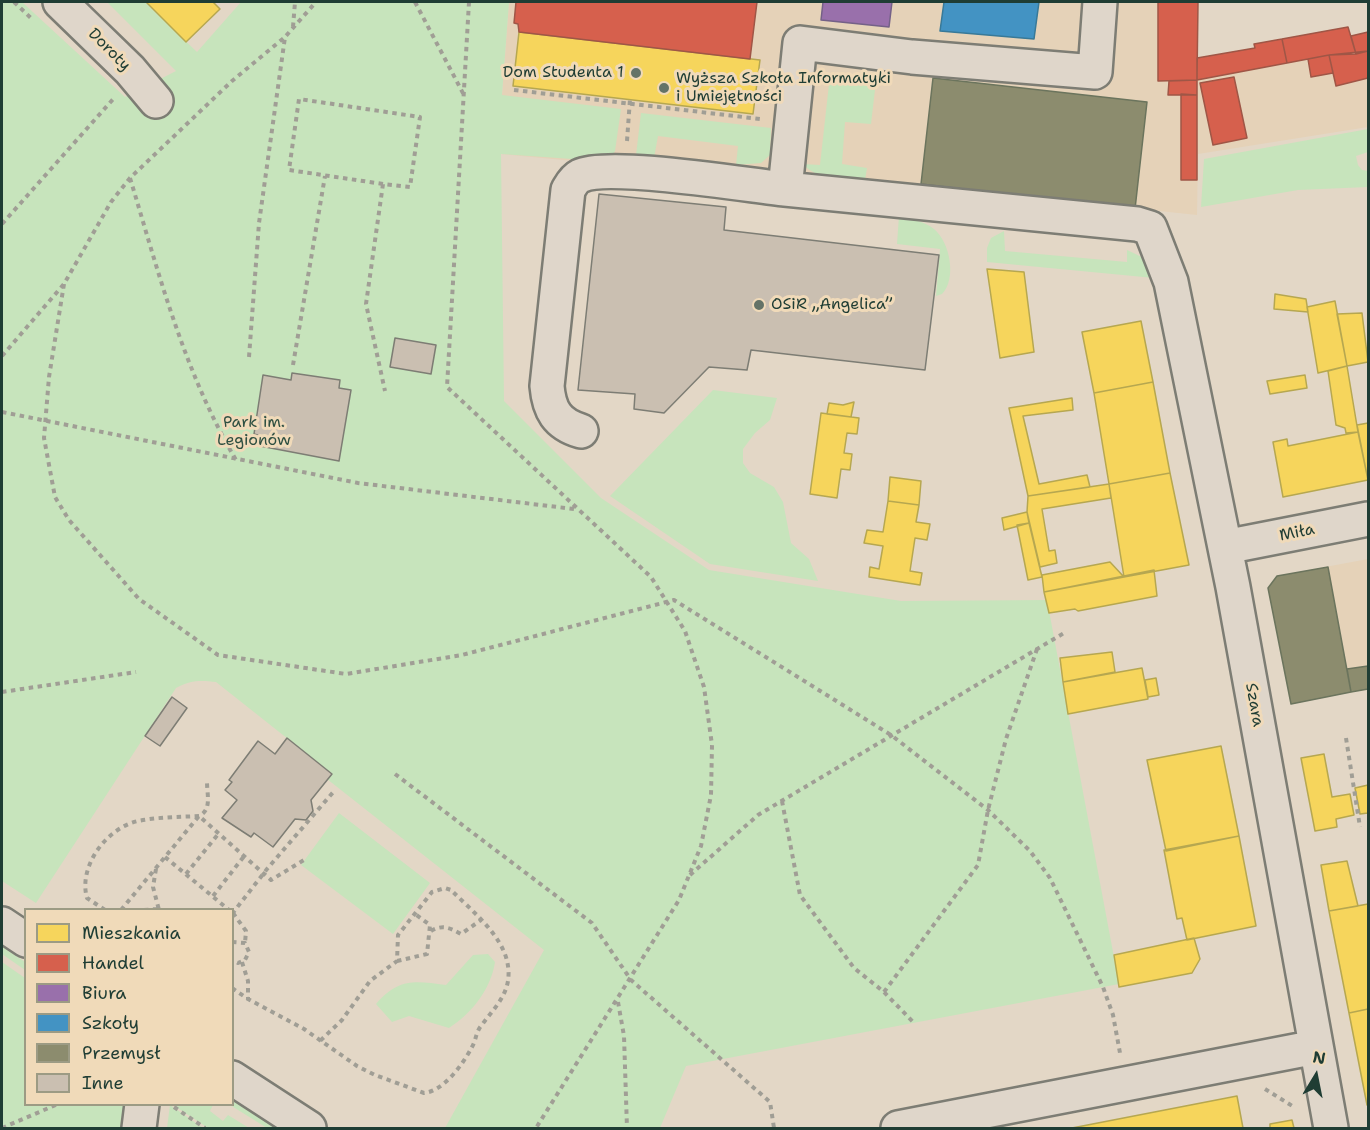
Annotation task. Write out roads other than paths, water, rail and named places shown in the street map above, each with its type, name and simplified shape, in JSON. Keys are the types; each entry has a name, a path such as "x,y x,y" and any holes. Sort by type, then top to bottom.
{"street":[{"name":"Doroty","path":"60,2 130,70 156,101"},
{"path":"581,431 566,427 556,417 548,402 547,386 568,190 581,175 612,170 785,189 800,43 912,57 1095,72 1100,2"},
{"name":"Szara","path":"785,189 1137,224 1150,228 1171,282 1225,547 1331,1128"},
{"name":"Miła","path":"1225,547 1368,519"},
{"path":"2,924 24,939"},
{"path":"898,1128 1316,1047"},
{"path":"234,1079 309,1128"},
{"path":"139,1128 142,1106"}],"place":[{"name":"Dom Studenta 1","path":"636,73"},
{"name":"Wyższa Szkoła Informatyki i Umiejętności","path":"664,88"},
{"name":"OSiR „Angelica”","path":"759,305"}],"park label":[{"name":"Park im. Legionów","path":"254,432"}]}
